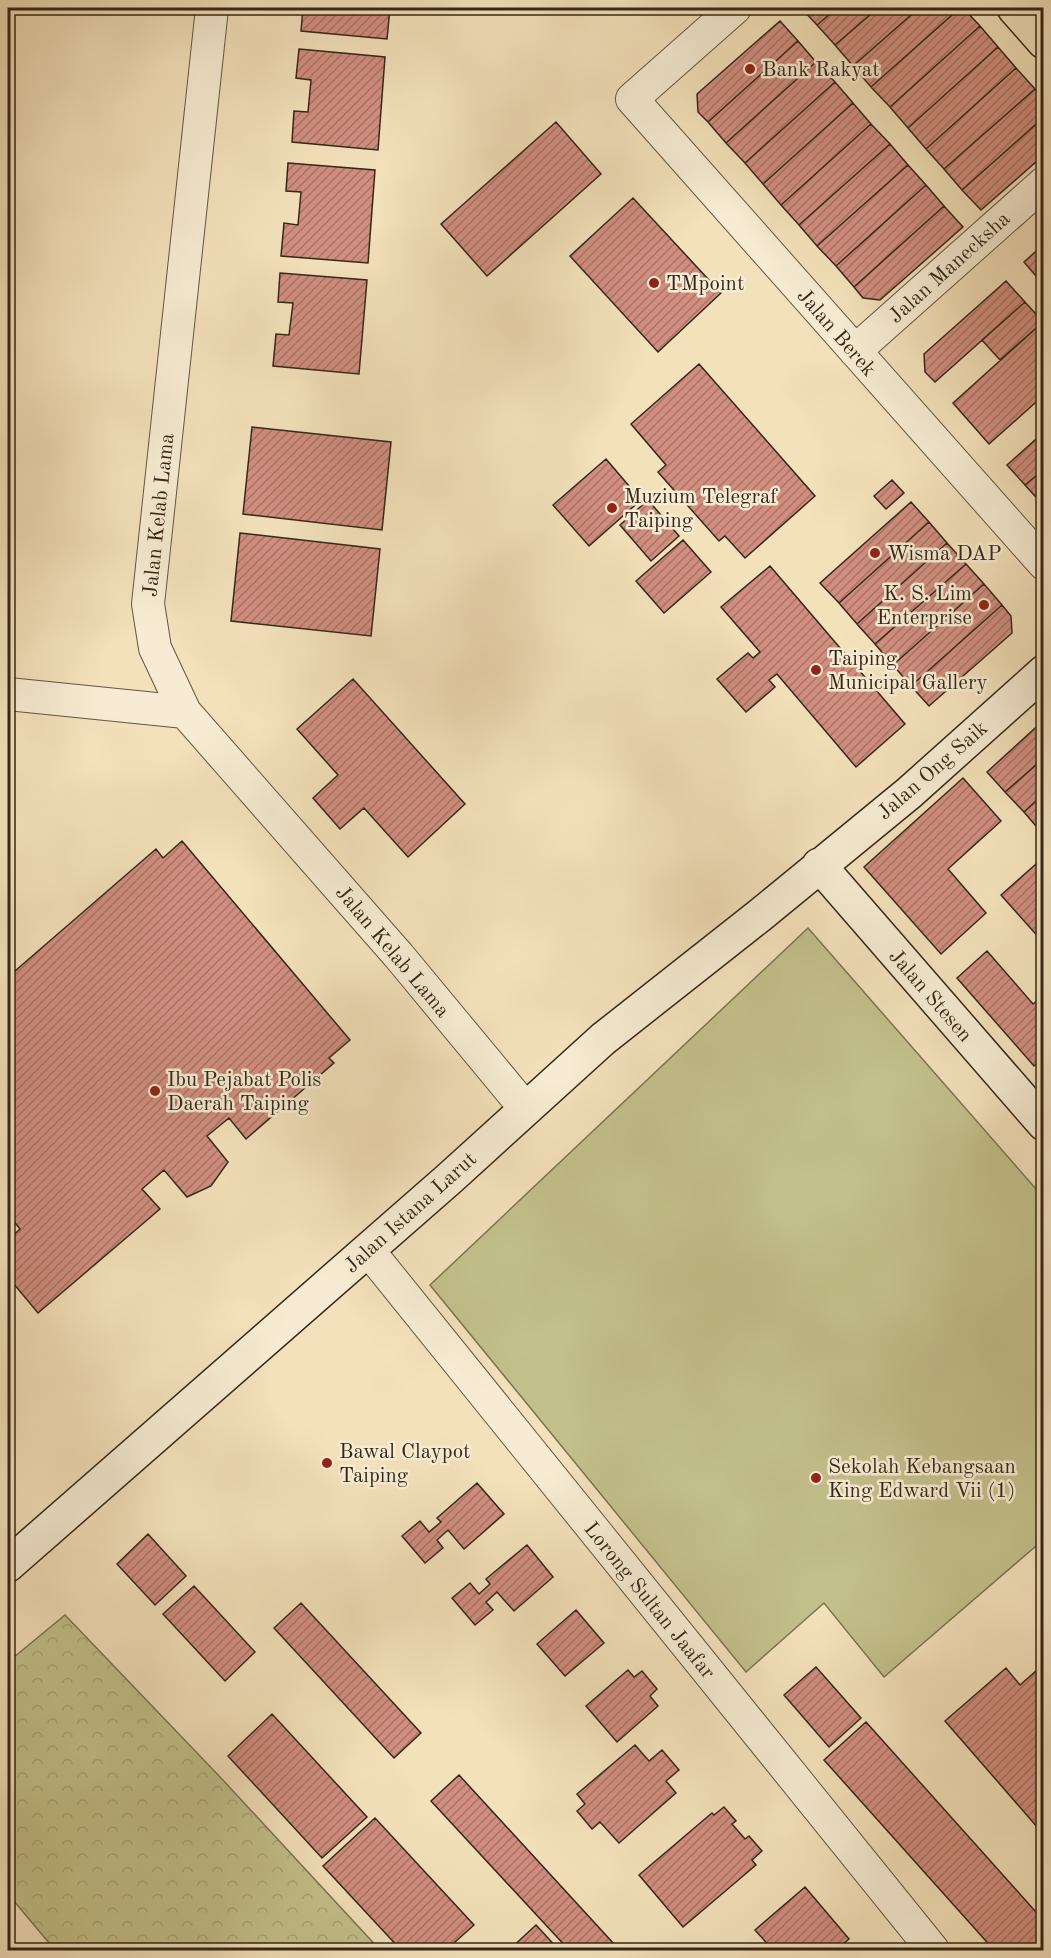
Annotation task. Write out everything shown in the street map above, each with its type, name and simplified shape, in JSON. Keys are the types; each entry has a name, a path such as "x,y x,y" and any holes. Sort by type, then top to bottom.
{"main road":[{"path":"1014,8 1044,42"},
{"name":"Jalan Ong Saik","path":"819,866 909,793 1044,672"},
{"name":"Jalan Istana Larut","path":"8,1565 450,1178 603,1039 819,866"},
{"name":"Jalan Stesen","path":"819,866 1043,1124"}],"street":[{"name":"Jalan Kelab Lama","path":"212,8 148,604 155,648 185,712 399,956 525,1108"},
{"name":"Jalan Berek","path":"735,8 632,99 1044,564"},
{"name":"Jalan Manecksha","path":"855,351 1044,183"},
{"path":"8,694 185,712"},
{"name":"Lorong Sultan Jaafar","path":"368,1250 933,1950"}],"green space":[{"name":"Sekolah Kebangsaan King Edward Vii (1)","path":"808,928 1043,1197 1043,1540 884,1677 824,1603 746,1672 430,1285"},
{"path":"65,1615 221,1778 380,1950 55,1950 8,1894 8,1662"}],"building":[{"path":"303,8 390,8 387,39 301,31"},
{"path":"801,8 837,8 817,25"},
{"path":"837,8 878,8 835,45 817,25"},
{"path":"878,8 919,8 853,66 835,45"},
{"path":"919,8 960,8 871,87 853,66"},
{"path":"960,8 963,8 980,26 890,107 871,87"},
{"path":"780,21 798,41 708,122 698,112 697,94"},
{"path":"980,26 998,47 908,128 890,107"},
{"path":"798,41 816,62 726,143 708,122"},
{"path":"998,47 1016,68 926,149 908,128"},
{"path":"299,49 385,57 378,150 292,142 294,111 308,112 311,80 296,78"},
{"path":"816,62 835,82 745,163 726,143"},
{"path":"1016,68 1035,89 944,169 926,149"},
{"path":"835,82 853,103 763,184 745,163"},
{"path":"1035,89 1044,98 1044,117 962,190 944,169"},
{"path":"853,103 871,124 781,205 763,184"},
{"path":"1044,117 1044,155 981,210 962,190"},
{"path":"556,122 601,174 487,276 441,224"},
{"path":"871,124 890,144 799,225 781,205"},
{"path":"890,144 908,165 817,246 799,225"},
{"path":"288,163 375,170 368,263 281,256 284,223 298,225 301,192 286,191"},
{"path":"908,165 926,185 836,266 817,246"},
{"path":"926,185 944,206 854,287 836,266"},
{"path":"633,198 721,293 658,352 570,256"},
{"path":"944,206 963,227 880,300 863,298 854,287"},
{"path":"1044,244 1044,282 1042,283 1024,262"},
{"path":"280,273 367,280 359,374 273,366 276,334 289,335 293,303 278,302"},
{"path":"1006,281 1025,302 935,382 925,372 924,354"},
{"path":"1025,302 1043,322 1000,360 982,340"},
{"path":"1043,322 1044,395 989,444 953,403"},
{"path":"699,364 815,496 745,558 725,536 719,541 658,472 666,465 631,424"},
{"path":"252,427 391,442 382,530 243,514"},
{"path":"1044,432 1044,469 1025,485 1007,465"},
{"path":"606,459 641,500 589,546 553,505"},
{"path":"1044,469 1044,506 1025,485"},
{"path":"892,480 904,493 886,509 874,496"},
{"path":"648,500 679,536 651,561 620,525"},
{"name":"Wisma DAP","path":"911,502 929,522 839,603 820,583"},
{"path":"929,522 947,543 857,624 839,603"},
{"path":"240,533 380,549 371,636 231,621"},
{"path":"683,540 711,572 664,613 636,581"},
{"path":"947,543 966,564 875,644 857,624"},
{"path":"966,564 984,584 893,665 875,644"},
{"path":"770,566 905,724 856,767 777,674 769,680 775,687 746,712 717,679 748,653 753,658 760,652 721,607"},
{"path":"984,584 1002,605 911,686 893,665"},
{"path":"1002,605 1011,616 1012,633 929,706 911,686"},
{"path":"353,679 465,804 408,857 364,808 340,829 313,798 338,775 297,729"},
{"path":"1044,720 1044,758 1005,792 987,772"},
{"path":"1044,758 1044,794 1024,812 1005,792"},
{"path":"963,778 1001,821 948,869 986,913 941,954 864,867"},
{"path":"1044,794 1044,832 1042,833 1024,812"},
{"name":"Ibu Pejabat Polis Daerah Taiping","path":"182,841 350,1040 329,1058 334,1063 246,1139 229,1118 207,1136 228,1162 211,1186 187,1197 164,1170 142,1189 160,1209 38,1313 8,1277 8,1240 20,1229 8,1214 8,977 156,849 163,858"},
{"path":"1036,864 1044,873 1044,937 1041,940 1001,895"},
{"path":"987,951 1033,1004 1044,995 1044,1057 1034,1066 957,978"},
{"path":"477,1483 504,1514 464,1549 448,1530 437,1540 443,1548 425,1563 402,1536 420,1521 429,1532 441,1522 437,1518"},
{"path":"148,1534 186,1576 155,1605 117,1564"},
{"path":"527,1545 553,1577 514,1611 497,1592 486,1602 493,1610 475,1625 452,1598 470,1583 479,1594 490,1584 486,1579"},
{"path":"194,1586 255,1652 225,1681 163,1614"},
{"path":"301,1603 421,1733 394,1758 274,1628"},
{"path":"576,1610 604,1643 565,1676 537,1644"},
{"path":"1044,1664 1044,1824 1038,1828 945,1721 1006,1668 1020,1685"},
{"path":"816,1667 861,1718 829,1747 784,1695"},
{"path":"628,1670 634,1677 642,1671 657,1689 650,1696 658,1706 617,1742 586,1706"},
{"path":"272,1714 367,1817 322,1858 228,1756"},
{"path":"866,1722 1044,1921 1044,1950 994,1950 824,1760"},
{"path":"635,1745 649,1761 662,1750 679,1770 666,1781 676,1793 619,1843 600,1822 592,1829 577,1811 585,1804 577,1794"},
{"path":"459,1775 614,1944 607,1950 569,1950 431,1801"},
{"path":"724,1807 736,1821 732,1824 745,1839 749,1836 762,1851 752,1860 756,1865 683,1927 639,1875 712,1813 714,1815"},
{"path":"375,1818 474,1925 446,1950 401,1950 323,1866"},
{"path":"1043,1856 1044,1902 1039,1902"},
{"path":"805,1887 849,1939 836,1950 773,1950 755,1930"},
{"path":"536,1925 559,1950 509,1950"}],"place":[{"name":"Bank Rakyat","path":"750,69"},
{"name":"TMpoint","path":"654,283"},
{"name":"Muzium Telegraf Taiping","path":"612,508"},
{"name":"Wisma DAP","path":"875,553"},
{"name":"K. S. Lim Enterprise","path":"984,605"},
{"name":"Taiping Municipal Gallery","path":"816,670"},
{"name":"Ibu Pejabat Polis Daerah Taiping","path":"155,1091"},
{"name":"Bawal Claypot Taiping","path":"327,1463"},
{"name":"Sekolah Kebangsaan King Edward Vii (1)","path":"816,1478"}]}
